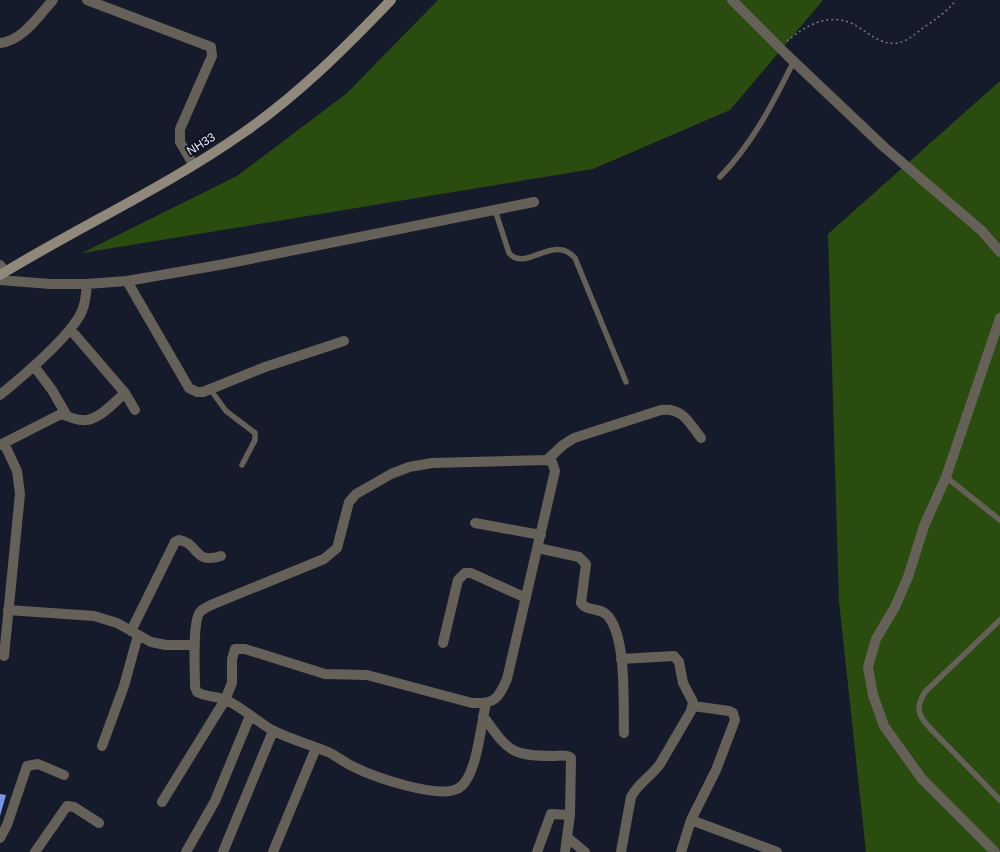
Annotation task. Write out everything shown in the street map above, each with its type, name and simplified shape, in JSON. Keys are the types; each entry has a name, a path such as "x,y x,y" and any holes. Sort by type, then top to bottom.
{"main road":[{"name":"NH33","path":"1,273 243,134 318,74 391,0"}],"street":[{"path":"0,43 14,39 22,33 53,0"},
{"path":"86,0 211,47 212,56 180,128 180,142 193,164"},
{"path":"732,0 884,147 982,231 1000,252"},
{"path":"1,273 50,284 87,284 127,280 225,264 534,202"},
{"path":"127,280 189,388 197,392 210,389 265,367 344,341"},
{"path":"0,395 34,366 70,329 82,311 86,298 87,284"},
{"path":"995,852 922,779 884,726 873,695 868,667 876,639 896,607 908,577 924,526 946,477 1000,318"},
{"path":"70,329 125,393 135,410"},
{"path":"34,366 52,390 67,416"},
{"path":"4,656 20,482 17,471 2,444 55,416 67,416 82,420 89,420 95,417 125,393"},
{"path":"547,460 563,445 574,438 661,410 677,410 701,438"},
{"path":"162,802 225,700 232,683 232,652 234,649 239,648 325,674 368,675 472,702 486,703 494,700 500,694 507,679 541,535 555,471 552,462 547,460 432,463 409,467 391,474 356,494 350,502 341,538 332,553 324,559 211,605 200,612 196,622 195,686 197,692 202,695 225,700 273,731 334,755 355,768 401,784 437,792 450,792 459,788 467,780 472,767 486,703"},
{"path":"475,524 541,535"},
{"path":"102,746 124,686 135,633 176,542 183,541 207,559 221,556"},
{"path":"538,548 579,557 584,560 587,568 581,603 583,606 604,612 608,615 617,635 621,658 624,733"},
{"path":"443,643 458,580 465,573 471,573 526,598"},
{"path":"8,610 94,616 117,623 151,642 166,645 195,645"},
{"path":"621,658 674,656 679,662 683,683 692,698 693,706 660,764 633,793 628,808 621,852"},
{"path":"681,852 691,820 716,770 735,720 733,712 693,706"},
{"path":"186,852 215,801 250,716"},
{"path":"483,716 508,748 518,754 531,756 564,756 571,758 570,815 565,852"},
{"path":"223,852 273,731"},
{"path":"273,852 316,748"},
{"path":"0,838 8,825 27,766 38,764 64,775"},
{"path":"35,852 67,806 74,806 98,822"},
{"path":"538,852 549,816 554,813 570,815"},
{"path":"691,820 777,852"},
{"path":"568,837 585,852"}],"lane":[{"path":"720,177 737,159 754,136 794,61"},
{"path":"495,210 509,253 513,258 526,258 555,249 563,249 575,258 626,382"},
{"path":"210,389 226,411 255,433 255,440 242,465"},
{"path":"946,477 1000,520"},
{"path":"1000,620 925,692 919,702 918,710 921,718 929,727 1000,800"}],"path":[{"path":"780,48 801,29 822,21 837,20 851,23 875,38 888,43 904,41 945,12 956,0"}],"green space":[{"path":"438,0 823,0 730,110 593,169 82,253 237,176 346,94"},
{"path":"1000,81 1000,852 866,852 839,601 828,234"}],"building":[{"path":"0,794 6,795 0,816"}]}
